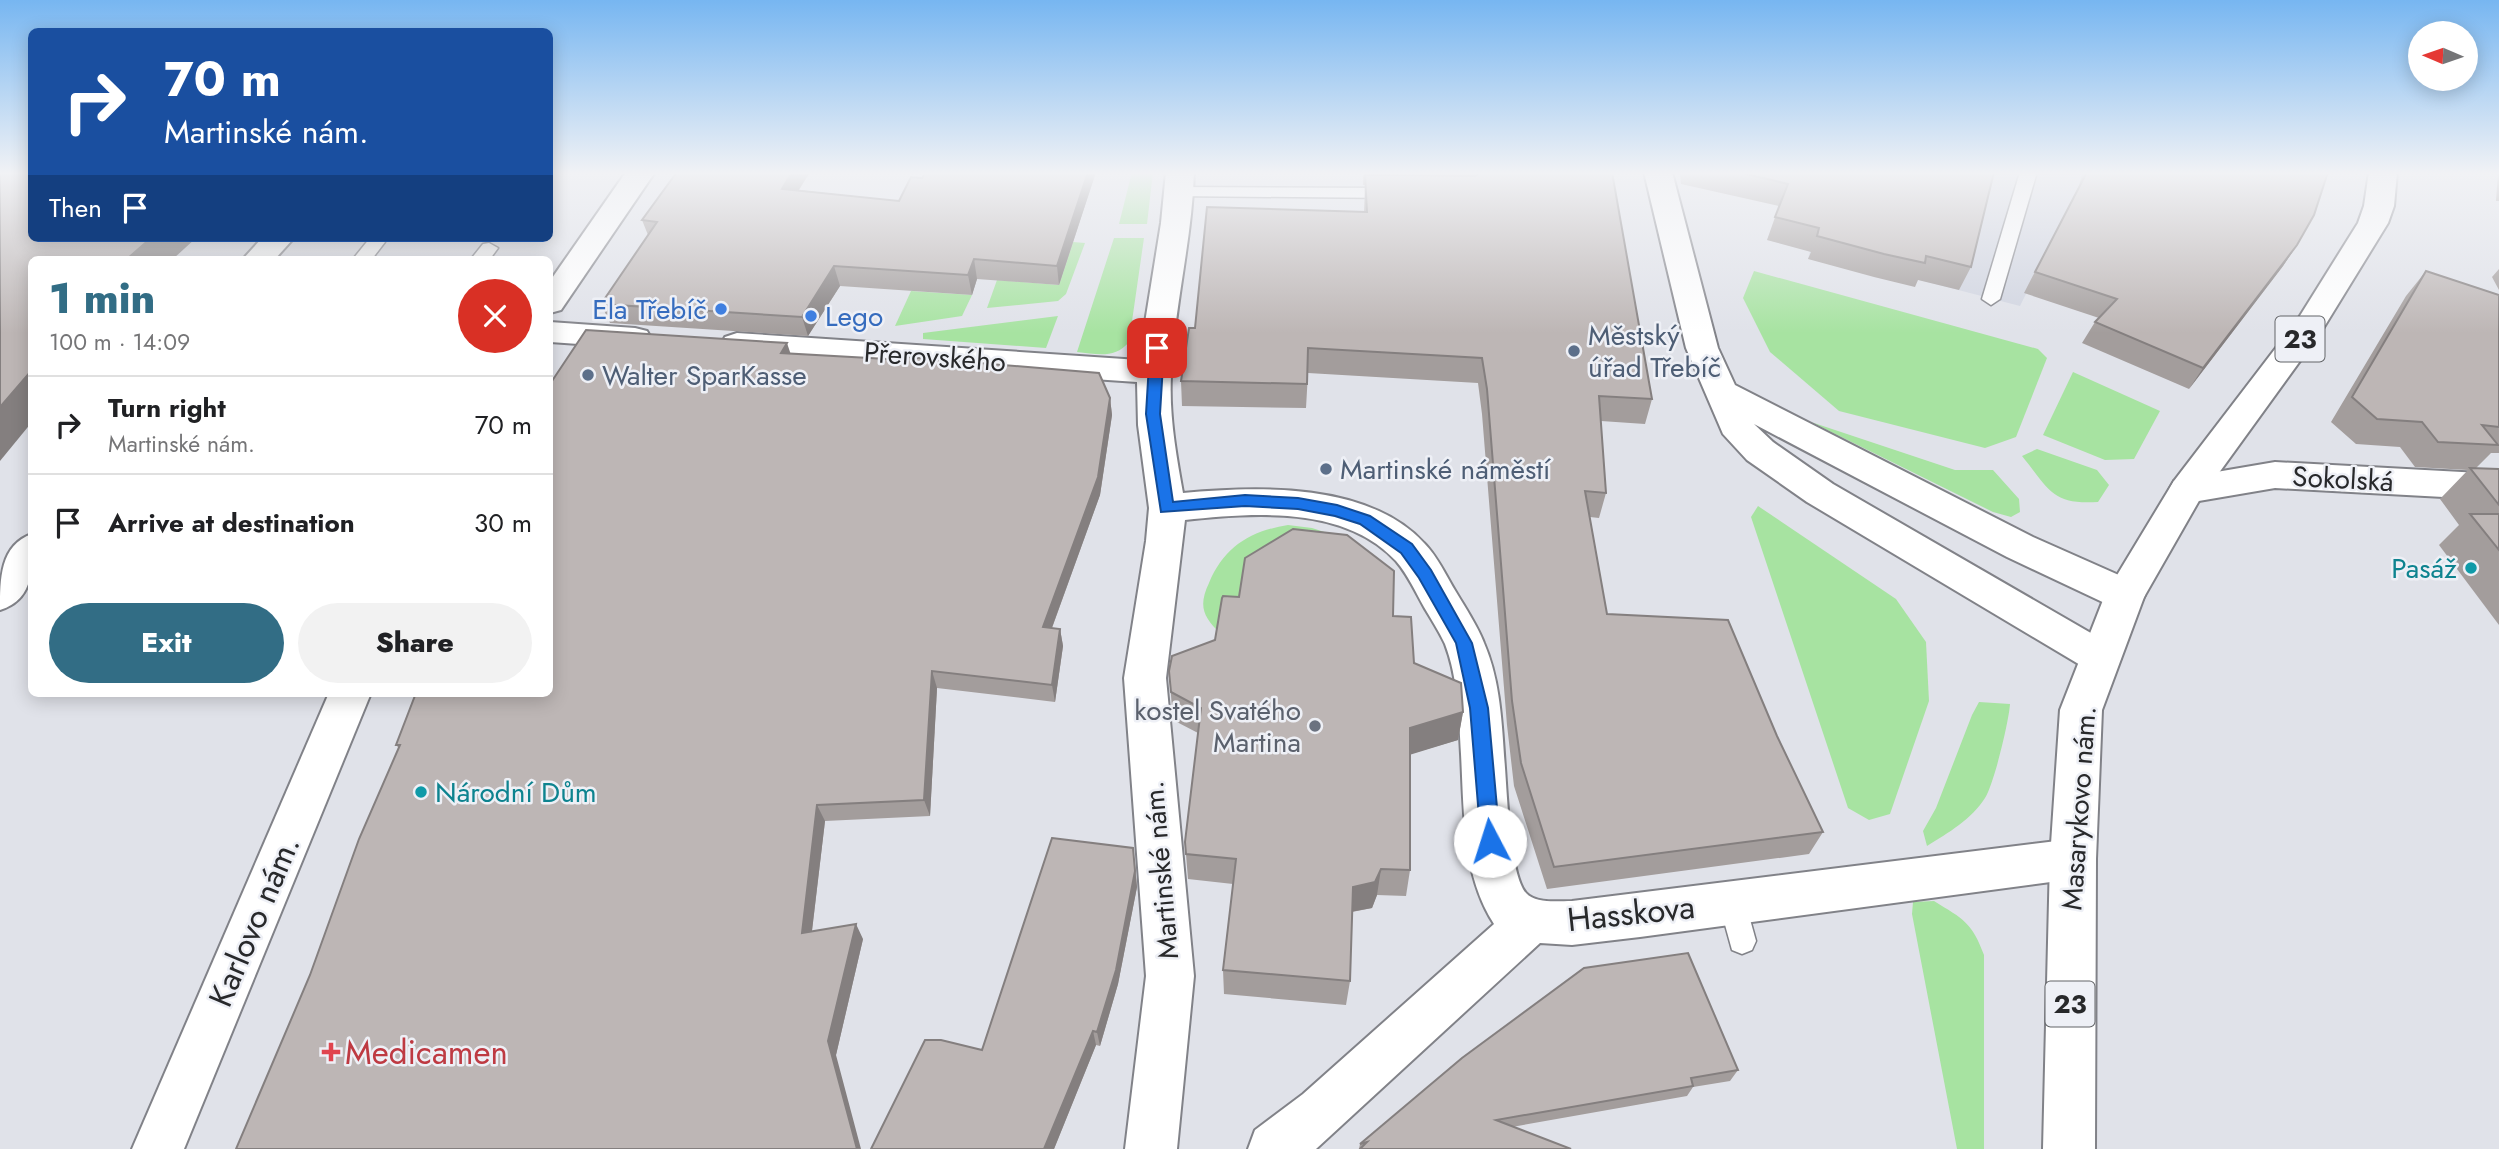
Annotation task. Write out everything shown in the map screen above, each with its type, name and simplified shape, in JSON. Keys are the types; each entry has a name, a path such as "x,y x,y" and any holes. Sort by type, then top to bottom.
{"street":[{"path":"553,299 604,226"},
{"name":"Martinské nám.","path":"1151,1149 1170,976 1145,678 1165,541 1167,508 1153,414 1154,372 1174,226"},
{"path":"1671,226 1702,348 1735,426 1760,451 1820,493 2101,658"},
{"name":"23","path":"2188,490 2310,325 2371,226"},
{"path":"261,256 275,242"},
{"path":"553,332 669,340"},
{"name":"Přerovského","path":"711,342 1154,372"},
{"path":"1720,392 2020,547 2124,595"},
{"name":"Sokolská","path":"2188,490 2275,475 2499,487"},
{"name":"Masarykovo nám.","path":"2069,1149 2073,859 2081,710 2124,595 2188,490"},
{"path":"1167,508 1245,501 1298,503 1337,510 1365,520 1407,548 1464,643 1479,708 1490,841 1499,890 1510,909 1531,921"},
{"path":"0,595 28,554"},
{"name":"Karlovo nám.","path":"158,1149 348,697"},
{"name":"Hasskova","path":"1274,1149 1321,1112 1531,921 1737,922 2073,859"}],"lane":[{"path":"1991,299 2013,226"},
{"path":"364,256 376,242"}],"shaded area":[{"path":"1773,226 2060,226 2020,306 1916,279 1808,259 1810,251 1767,240"}],"green space":[{"path":"1114,238 1144,238 1129,342 1112,353 1077,352"},
{"path":"1073,242 1085,243 1066,294 1058,301 987,308 997,280 1059,285"},
{"path":"1754,271 2038,349 2047,358 2016,437 1985,448 1839,411 1770,352 1743,298"},
{"path":"911,291 972,295 962,316 895,326"},
{"path":"1058,316 1046,348 923,339 923,333"},
{"path":"2073,372 2160,411 2134,459 2105,460 2043,435"},
{"path":"1811,422 1955,470 1993,470 2019,499 2020,512 2011,517 1993,512"},
{"path":"2037,449 2097,470 2109,485 2098,502 2070,501 2052,492 2022,456"},
{"path":"1758,506 1896,599 1926,642 1929,701 1890,814 1869,820 1848,808 1751,517"},
{"path":"1288,525 1312,528 1343,538 1221,634 1206,616 1203,605 1215,570 1231,550 1250,536"},
{"path":"1979,702 2010,704 1993,780 1985,798 1973,813 1927,846 1923,831 1936,808"},
{"path":"1934,901 1971,928 1984,955 1984,1149 1957,1149 1912,914 1913,902"}],"building":[{"path":"0,226 28,226 28,242 146,242 130,256 28,256 28,375 0,407"},
{"path":"655,226 1070,226 1057,266 974,259 968,275 834,266 802,317 601,304"},
{"path":"1205,226 1621,226 1652,399 1599,396 1606,493 1585,491 1607,614 1728,620 1777,736 1823,832 1554,867 1521,763 1512,701 1487,389 1482,358 1308,348 1307,384 1181,381 1189,328 1195,328"},
{"path":"1809,226 1981,226 1971,267 1926,256 1925,263 1884,254 1817,236 1819,228"},
{"path":"2059,226 2308,226 2297,245 2203,368 2095,322 2117,299 2035,272"},
{"path":"2426,271 2499,295 2499,427 2482,425 2498,445 2438,442 2422,422 2377,419 2352,397"},
{"path":"586,330 787,343 781,353 905,360 906,357 1099,373 1110,398 1098,477 1043,627 1060,629 1052,685 932,671 924,800 817,805 802,933 856,924 828,1041 857,1149 236,1149 310,975 359,839 400,745 396,745 414,697 553,697 553,380"},
{"path":"2470,468 2499,469 2499,505"},
{"path":"2470,514 2499,514 2499,550"},
{"name":"kostel Svatého Martina","path":"1293,529 1347,535 1394,571 1393,616 1411,617 1414,663 1461,683 1463,712 1410,728 1410,870 1381,869 1375,882 1353,887 1350,981 1223,970 1236,859 1186,854 1185,842 1201,708 1171,692 1169,671 1172,656 1215,640 1222,598 1239,597 1245,558"},
{"path":"1052,838 1133,848 1135,871 1116,970 1097,1032 1093,1031 1044,1149 871,1149 925,1040 941,1040 982,1050"},
{"path":"1688,953 1738,1070 1691,1078 1693,1086 1496,1120 1571,1149 1360,1149 1367,1142 1360,1144 1462,1058 1584,968"}],"place":[{"name":"Ela Třebíč","path":"721,309"},
{"name":"Lego","path":"811,316"},
{"name":"Městský úřad Třebíč","path":"1574,351"},
{"name":"Walter SparKasse","path":"588,375"},
{"name":"Martinské náměstí","path":"1326,469"},
{"name":"Pasáž","path":"2471,568"},
{"name":"kostel Svatého Martina","path":"1315,726"},
{"name":"Národní Dům","path":"421,792"},
{"name":"Medicamen","path":"331,1052"}],"route":[{"path":"1157,348 1153,414 1167,508 1245,501 1298,503 1337,510 1365,520 1407,548 1425,574 1464,643 1479,708 1490,841"}]}
